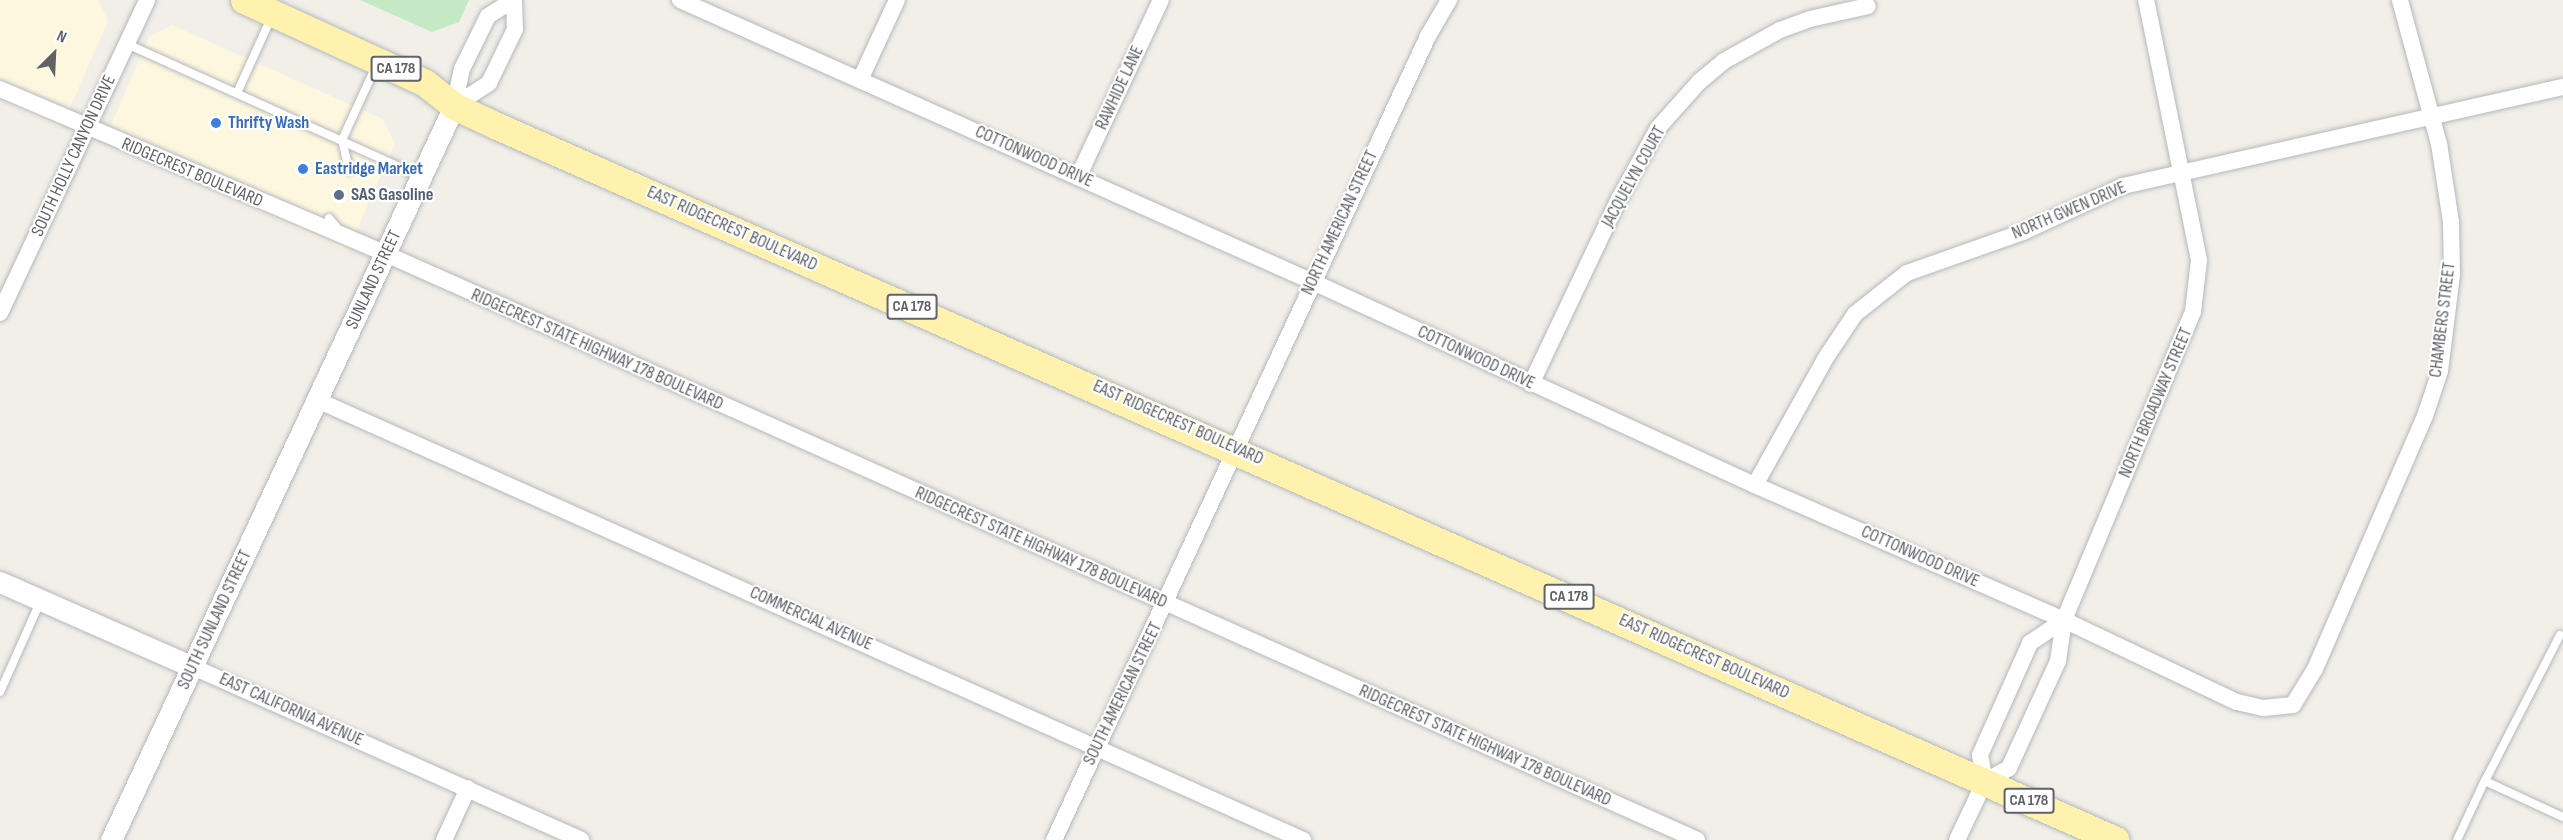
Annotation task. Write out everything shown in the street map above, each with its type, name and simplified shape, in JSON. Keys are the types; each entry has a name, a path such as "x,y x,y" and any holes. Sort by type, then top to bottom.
{"main road":[{"name":"EAST RIDGECREST BOULEVARD","path":"244,0 425,83 454,106 1236,449 2116,840"}],"street":[{"name":"SOUTH HOLLY CANYON DRIVE","path":"0,313 147,0"},
{"path":"514,0 515,29 489,83 454,106 462,69 488,16 514,0"},
{"name":"COTTONWOOD DRIVE","path":"680,0 1313,282 1755,485 2064,620 2237,702 2275,707"},
{"path":"860,80 897,0"},
{"name":"RAWHIDE LANE","path":"1078,177 1161,0"},
{"name":"NORTH AMERICAN STREET","path":"1236,449 1428,36 1449,0"},
{"name":"NORTH BROADWAY STREET","path":"1985,781 2009,768 2058,661 2064,620 2182,345 2193,312 2199,260 2184,172 2146,0"},
{"name":"CHAMBERS STREET","path":"2275,707 2293,705 2315,669 2426,416 2440,371 2452,274 2451,232 2439,144 2400,0"},
{"name":"JACQUELYN COURT","path":"1531,384 1619,199 1658,129 1699,82 1742,50 1780,30 1810,19 1868,6"},
{"name":"NORTH GWEN DRIVE","path":"1755,485 1825,359 1855,314 1870,299 1907,273 2023,232 2099,195 2184,172 2430,114 2563,87"},
{"name":"RIDGECREST BOULEVARD","path":"0,89 86,128 386,254"},
{"name":"SUNLAND STREET","path":"317,400 454,106"},
{"name":"RIDGECREST STATE HIGHWAY 178 BOULEVARD","path":"386,254 1697,840"},
{"name":"SOUTH SUNLAND STREET","path":"111,840 317,400"},
{"name":"COMMERCIAL AVENUE","path":"317,400 1097,746 1303,840"},
{"name":"SOUTH AMERICAN STREET","path":"1054,840 1166,604 1236,449"},
{"name":"EAST CALIFORNIA AVENUE","path":"0,582 581,840"},
{"path":"1958,840 1985,781 1980,755 2030,643 2064,620"},
{"path":"444,840 468,788"}],"lane":[{"path":"237,93 273,13"},
{"path":"127,44 342,140 425,169"},
{"path":"348,170 342,140 379,61"},
{"path":"328,218 345,236"},
{"path":"0,692 41,600"},
{"path":"2457,840 2560,635"},
{"path":"2485,781 2563,817"}],"shaded area":[{"path":"0,0 98,0 108,21 61,128 0,100"},
{"path":"172,25 383,119 395,144 347,251 104,141 149,37"}],"green space":[{"path":"360,0 469,0 459,22 432,32"}],"place":[{"name":"Thrifty Wash","path":"216,123"},
{"name":"Eastridge Market","path":"303,169"},
{"name":"SAS Gasoline","path":"339,195"}]}
